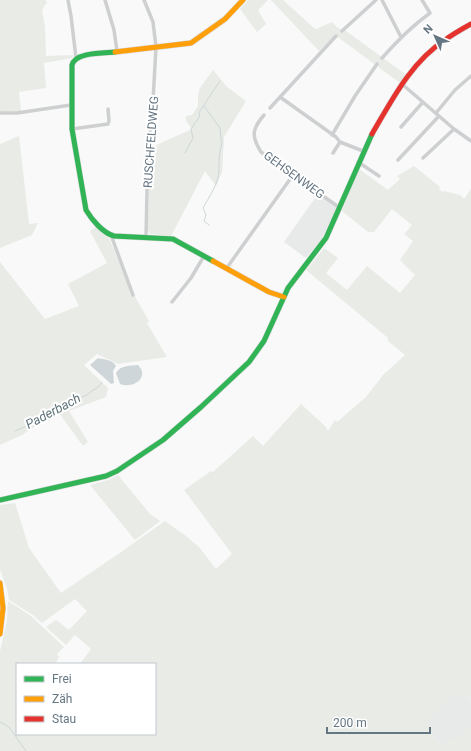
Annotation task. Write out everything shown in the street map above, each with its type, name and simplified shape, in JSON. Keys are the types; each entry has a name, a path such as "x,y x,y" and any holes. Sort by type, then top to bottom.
{"main road":[{"path":"242,1 225,19 196,40 186,44 117,51 79,56 76,58 72,65 72,129 86,210 107,234 111,236 146,236 173,239 269,292 284,296"},
{"path":"0,500 106,476 116,472 152,448 195,412 250,361 264,342 288,288 301,269 325,241 363,151 381,117 402,84 433,49 444,40 471,24"},
{"path":"0,583 4,600 4,612 0,634"}],"street":[{"path":"68,0 76,58"},
{"path":"105,0 114,30 117,51"},
{"name":"RUSCHFELDWEG","path":"144,0 153,22 156,47 152,119 148,148 146,236"},
{"path":"342,30 376,0"},
{"path":"382,0 401,37"},
{"path":"382,58 401,37 430,13 422,0"},
{"path":"270,108 336,36"},
{"path":"332,135 355,96 377,64"},
{"path":"398,160 455,90 471,76"},
{"path":"402,84 454,129 470,139"},
{"path":"280,97 340,142 363,151"},
{"path":"402,127 423,102"},
{"path":"0,113 17,113 71,105"},
{"path":"72,129 108,124 110,122 108,109"},
{"name":"GEHSENWEG","path":"264,115 254,131 256,144 261,152 340,208"},
{"path":"423,158 454,129"},
{"path":"333,153 340,142"},
{"path":"358,162 380,176"},
{"path":"226,269 293,175"},
{"path":"111,236 133,295"},
{"path":"172,302 192,278 204,256"}],"shaded area":[{"path":"0,0 45,0 47,2 42,10 45,26 46,56 73,55 72,58 44,63 46,88 19,92 21,111 0,112"},
{"path":"248,0 268,0 258,10 266,24 257,32 240,9"},
{"path":"271,0 283,0 316,29 332,22 338,28 346,31 405,74 400,83 335,35 319,51"},
{"path":"213,70 227,87 246,101 224,137 222,172 216,186 205,171 171,236 150,234 148,230 150,148 192,129 186,121 186,116 192,115 198,106 198,94 200,88"},
{"path":"19,136 29,224 38,223 32,235 0,248 0,144"},
{"path":"414,166 440,187 439,189 443,192 460,195 464,199 471,189 471,700 466,696 453,693 426,721 435,730 431,734 442,745 450,737 456,739 471,725 471,751 0,751 0,651 7,621 8,601 31,616 64,647 57,654 59,657 56,663 16,663 16,735 156,735 156,663 81,663 91,649 75,635 66,645 46,627 56,620 69,630 87,611 75,599 42,623 33,615 9,600 0,569 0,505 15,503 29,548 61,593 165,521 199,547 216,569 232,554 184,490 211,471 213,472 253,436 263,446 301,404 326,427 328,431 335,420 337,422 366,397 383,375 405,355 387,340 388,338 306,270 324,248 338,258 326,273 347,290 367,266 400,293 415,275 400,260 413,241 404,234 412,225 392,209 374,232 368,232 342,211 359,169 388,190 400,179 397,176"},
{"path":"318,194 337,208 321,240 306,258 284,242"},
{"path":"96,227 109,238 133,296 134,295 149,321 147,323 167,357 118,364 97,354 84,365 108,388 106,397 69,411 88,442 83,446 59,413 49,417 22,435 0,445 0,262 45,319 79,306 68,284 107,263 90,231"},
{"path":"98,358 110,361 116,366 113,371 114,383 111,384 90,365"},
{"path":"138,365 142,374 139,381 130,385 120,384 116,373 118,370 126,366"},
{"path":"118,475 150,514 160,521 135,540 90,485 108,480"},
{"path":"453,693 466,696 471,700 471,725 456,740 442,745 431,734 425,721"}],"waterway":[{"path":"185,153 193,138 191,129 200,116 200,111 220,81"},
{"path":"204,106 220,128 222,143 219,175 203,208 206,215 204,221 209,225"},
{"name":"Paderbach","path":"15,431 27,426 49,411 87,395 102,382"},
{"path":"0,722 9,727 26,751"}],"traffic: fast":[{"path":"115,52 84,55 74,61 72,65 72,129 86,210 98,226 114,236 173,239 213,261"},
{"path":"0,500 106,476 117,471 163,440 249,362 264,341 288,288 326,238 372,134"}],"traffic: slow":[{"path":"115,52 191,43 225,19 243,0"},
{"path":"213,261 269,292 284,297"},
{"path":"0,583 3,608 0,634"}],"traffic: jam":[{"path":"372,134 403,82 412,70 433,49 471,24"}]}
